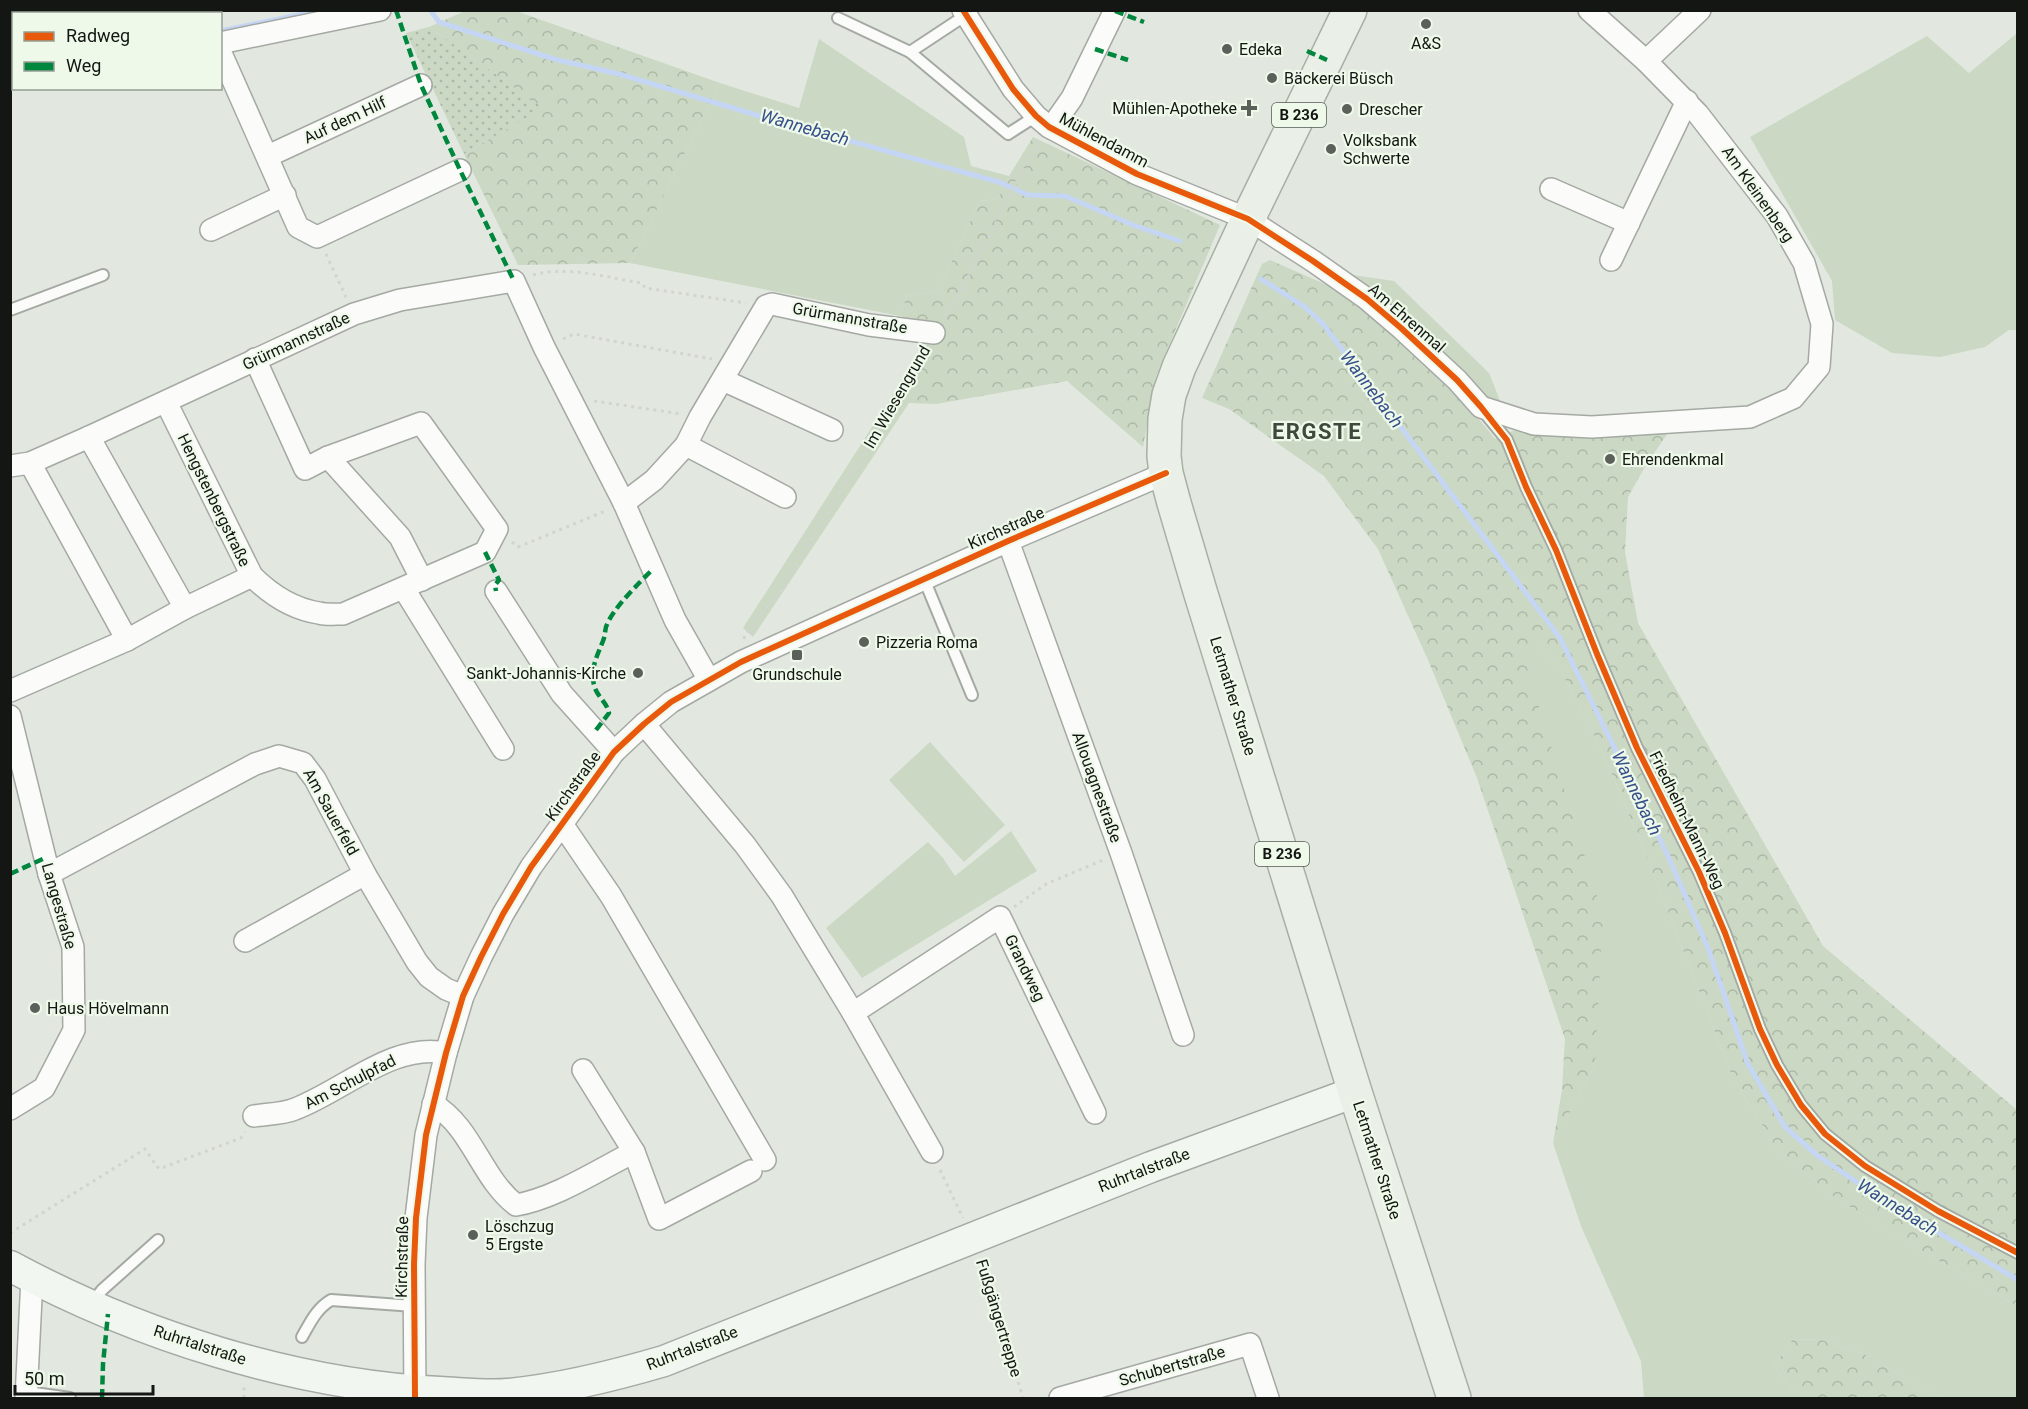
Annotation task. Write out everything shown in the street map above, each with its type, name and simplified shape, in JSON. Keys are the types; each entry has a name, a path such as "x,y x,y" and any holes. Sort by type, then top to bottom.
{"main road":[{"name":"Letmather Straße","path":"1350,10 1179,367 1169,395 1164,437 1166,473 1354,1092 1454,1398"},
{"name":"Ruhrtalstraße","path":"21,1272 125,1321 245,1360 415,1395 507,1394 595,1381 664,1361 1151,1167 1354,1092"}],"street":[{"name":"Mühlendamm","path":"1045,124 1072,98 1115,10"},
{"name":"Am Kleinenberg","path":"1589,10 1687,101 1777,216 1804,263 1822,324 1819,367"},
{"path":"1646,61 1700,10"},
{"path":"222,43 368,12"},
{"name":"Mühlendamm","path":"964,13 1013,89 1045,124 1137,174 1248,219"},
{"path":"222,55 285,195 308,232 460,170"},
{"name":"Auf dem Hilf","path":"268,156 421,85"},
{"path":"1611,260 1687,101"},
{"path":"1551,189 1629,223"},
{"path":"211,230 285,195"},
{"name":"Am Ehrenmal","path":"1248,219 1367,299 1456,380 1481,407 1534,424 1592,428 1750,417 1793,398 1819,367"},
{"path":"514,281 544,347 624,503 675,620 709,680"},
{"name":"Grürmannstraße","path":"127,640 20,464 89,437 354,314 400,300 514,281"},
{"name":"Grürmannstraße","path":"766,306 772,304 869,325 934,333"},
{"path":"624,503 654,480 686,445 700,417 766,306"},
{"path":"255,359 305,469 328,457 421,423 498,529"},
{"path":"727,372 832,430"},
{"name":"Hengstenbergstraße","path":"166,402 252,576 269,593 318,613 343,614 484,552 498,529"},
{"path":"89,437 185,608"},
{"path":"686,445 785,498"},
{"path":"328,457 400,537 413,585 503,749"},
{"name":"Kirchstraße","path":"415,1395 414,1264 418,1196 426,1135 463,996 503,914 531,867 614,752 671,702 741,662 1008,541 1166,473"},
{"name":"Allouagnestraße","path":"1008,541 1121,853 1183,1035"},
{"path":"10,691 127,640 185,608 252,576"},
{"name":"Kirchstraße","path":"496,591 562,694 614,752"},
{"name":"Langestraße","path":"10,716 49,874 73,947 74,1030 44,1088 10,1109"},
{"path":"644,724 745,845 782,896 853,1013 932,1152"},
{"name":"Am Sauerfeld","path":"49,874 255,764 279,756 303,763 315,779 365,874 417,962 429,977 446,989 463,996"},
{"name":"Kirchstraße","path":"562,824 611,896 758,1165 659,1219 634,1152 583,1070"},
{"path":"245,941 365,874"},
{"name":"Grandweg","path":"853,1013 1000,917 1095,1113"},
{"name":"Am Schulpfad","path":"254,1116 294,1110 401,1056 417,1051 433,1050 446,1053"},
{"path":"433,1104 444,1110 457,1124 504,1195 516,1205 554,1193 634,1152"},
{"path":"21,1272 27,1395"},
{"name":"Schubertstraße","path":"1063,1398 1250,1344 1268,1398"}],"lane":[{"path":"910,52 964,13"},
{"path":"838,18 910,52 1008,134 1045,124"},
{"path":"10,310 103,275"},
{"name":"Friedhelm-Mann-Weg","path":"1481,407 1507,440 1526,487 1556,549 1596,654 1637,748 1699,872 1725,933 1760,1029 1777,1065 1801,1106 1825,1134 1865,1166 1938,1211 2018,1253"},
{"path":"924,579 972,695"},
{"path":"90,1305 102,1290 158,1240"},
{"path":"302,1337 322,1305 331,1300 414,1306"},
{"path":"27,1395 70,1398"}],"path":[{"path":"308,232 354,314"},
{"path":"514,281 547,271 560,270 642,283 645,288 766,306"},
{"path":"544,347 574,334 727,372"},
{"path":"576,409 596,400 700,417"},
{"path":"498,529 518,547 624,503"},
{"path":"1000,917 1046,884 1121,853"},
{"path":"10,1233 145,1149 159,1169 241,1138 254,1116"}],"green space":[{"path":"465,11 516,11 720,83 630,263 518,265 464,154 542,108 429,27"},
{"path":"429,27 543,108 464,154 406,33"},
{"path":"2017,33 2017,330 2009,330 1985,347 1940,357 1892,353 1835,320 1832,281 1750,137 1927,36 1969,73"},
{"path":"819,39 964,137 971,166 1009,176 998,199 980,201 938,291 907,296 900,316 630,263 720,83 799,108"},
{"path":"1033,137 1220,225 1156,376 1143,447 1067,381 936,404 909,403 910,368 939,329 900,316 907,296 938,291 980,201 998,199"},
{"path":"1270,260 1327,285 1376,319 1448,381 1495,439 1536,420 1672,427 1628,497 1625,552 1638,623 1823,946 2017,1110 2017,1306 1904,1241 1830,1194 1777,1149 1732,1076 1648,860 1603,753 1557,663 1538,644 1528,646 1524,658 1603,916 1595,1065 1553,1143 1562,1090 1565,1039 1477,778 1428,660 1378,549 1324,476 1229,409 1202,398 1262,264"},
{"path":"1353,275 1394,281 1489,373 1501,403 1484,398 1440,352"},
{"path":"910,368 909,403 753,637 743,628"},
{"path":"1538,644 1557,663 1603,753 1648,860 1732,1076 1777,1149 1830,1194 1904,1241 2017,1306 2017,1398 1940,1398 1864,1354 1822,1340 1793,1339 1774,1366 1799,1398 1644,1398 1641,1361 1581,1226 1553,1143 1595,1065 1535,700 1523,657 1528,645"},
{"path":"930,742 1005,825 964,862 889,780"},
{"path":"1011,831 1037,871 862,978 826,928 928,842 955,876"},
{"path":"1793,1339 1822,1340 1864,1354 1940,1398 1799,1398 1774,1366"}],"waterway":[{"name":"Wannebach","path":"222,31 322,10"},
{"name":"Wannebach","path":"431,11 439,22 554,59 619,74 763,117 999,182 1028,195 1065,196 1133,225 1180,241"},
{"name":"Wannebach","path":"1261,279 1305,307 1323,324 1560,638 1668,856 1708,948 1748,1064 1785,1127 1818,1156 1879,1197 2018,1280"}],"marked path":[{"path":"396,10 421,85 514,281"},
{"path":"1115,11 1144,22"},
{"path":"1095,49 1128,60"},
{"path":"1307,51 1327,60"},
{"path":"485,552 499,580 495,585 496,591"},
{"path":"596,730 609,713 595,689 593,679 595,663 606,627 620,604 653,569"},
{"path":"10,874 45,858"},
{"path":"102,1398 108,1314"}],"cycle path":[{"path":"963,10 1013,89 1036,116 1049,127 1137,174 1248,219 1313,261 1367,299 1401,328 1457,380 1481,407 1507,440 1556,550 1637,748 1699,872 1725,933 1760,1029 1777,1065 1801,1105 1825,1134 1865,1166 1938,1211 2018,1253"},
{"path":"415,1398 416,1218 426,1135 463,996 503,914 531,867 614,752 671,702 741,662 1008,541 1166,473"}],"place":[{"name":"A&S","path":"1426,24"},
{"name":"Edeka","path":"1227,49"},
{"name":"Bäckerei Büsch","path":"1272,78"},
{"name":"Mühlen-Apotheke","path":"1249,108"},
{"name":"Drescher","path":"1347,109"},
{"name":"Volksbank Schwerte","path":"1331,149"},
{"name":"Ehrendenkmal","path":"1610,459"},
{"name":"Pizzeria Roma","path":"864,642"},
{"name":"Grundschule","path":"797,655"},
{"name":"Sankt-Johannis-Kirche","path":"638,673"},
{"name":"Haus Hövelmann","path":"35,1008"},
{"name":"Löschzug 5 Ergste","path":"473,1235"}],"district":[{"name":"ERGSTE","path":"1317,431"}]}
